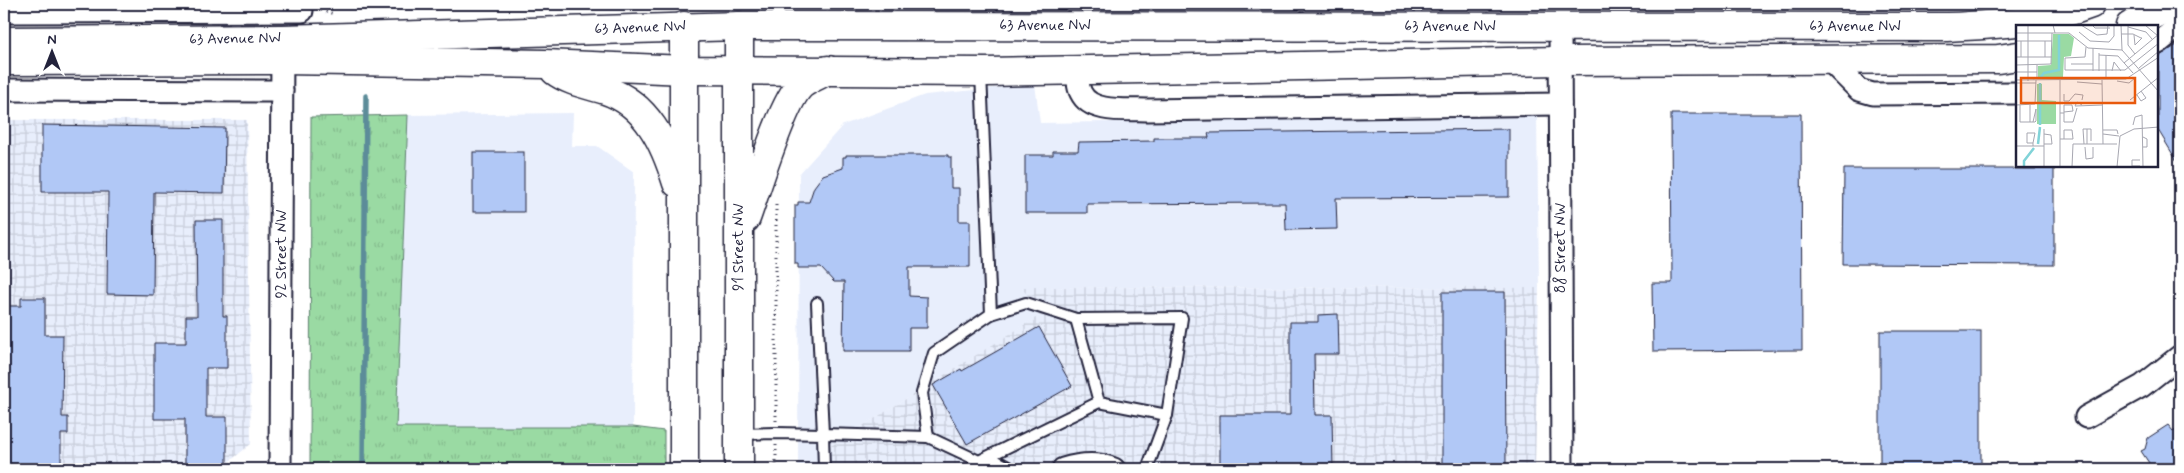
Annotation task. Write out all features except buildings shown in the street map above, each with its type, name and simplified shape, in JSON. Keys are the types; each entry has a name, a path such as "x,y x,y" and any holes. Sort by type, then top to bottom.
{"main road":[{"path":"2132,25 2174,4"},
{"name":"63 Avenue NW","path":"282,50 684,26 1560,27 1986,25 2050,16 2088,5"},
{"path":"684,26 684,469"},
{"name":"91 Street NW","path":"739,26 739,469"},
{"name":"63 Avenue NW","path":"4,41 139,50 282,50 685,70 981,72 1560,61 1998,59 2016,56"},
{"name":"63 Avenue NW","path":"4,60 139,50"},
{"path":"545,64 558,74 626,99 644,115 659,135 668,156 684,206"},
{"path":"739,239 779,128 794,93 802,84 828,70"}],"street":[{"name":"63 Avenue NW","path":"4,12 138,8 303,7"},
{"path":"138,8 139,50"},
{"path":"2159,42 2180,25"},
{"name":"88 Street NW","path":"1560,27 1562,469"},
{"name":"92 Street NW","path":"280,469 282,50"},
{"path":"1830,61 1859,90 1872,94 2016,93"},
{"path":"1079,70 1078,87 1082,96 1092,104 1112,109 1560,104"},
{"path":"4,90 282,92"},
{"path":"2086,416 2142,386 2180,356"},
{"path":"1063,469 1078,464 1104,465 1114,469"}],"lane":[{"path":"981,72 991,314"},
{"path":"818,303 824,469"},
{"path":"928,437 922,393 934,353 991,314 1026,303 1076,319 1182,318 1167,415 1148,469"},
{"path":"1076,319 1099,402"},
{"path":"739,434 776,433 928,437 979,462 1099,402 1167,415"},
{"path":"989,457 1012,469"}],"path":[{"path":"776,201 776,469"}],"shaded area":[{"path":"1035,84 1040,123 1537,115 1539,288 1022,287 1043,314 821,452 817,469 798,469 799,174 843,125 925,95"},
{"path":"573,113 572,146 597,146 634,172 633,427 396,427 408,115"},
{"path":"4,120 247,120 251,444 220,469 4,469"},
{"path":"1021,287 1539,288 1535,469 817,469 821,452 1042,314"}],"green space":[{"path":"408,115 396,427 633,427 664,431 664,469 310,469 311,117"}],"waterway":[{"path":"363,469 366,96"}]}
